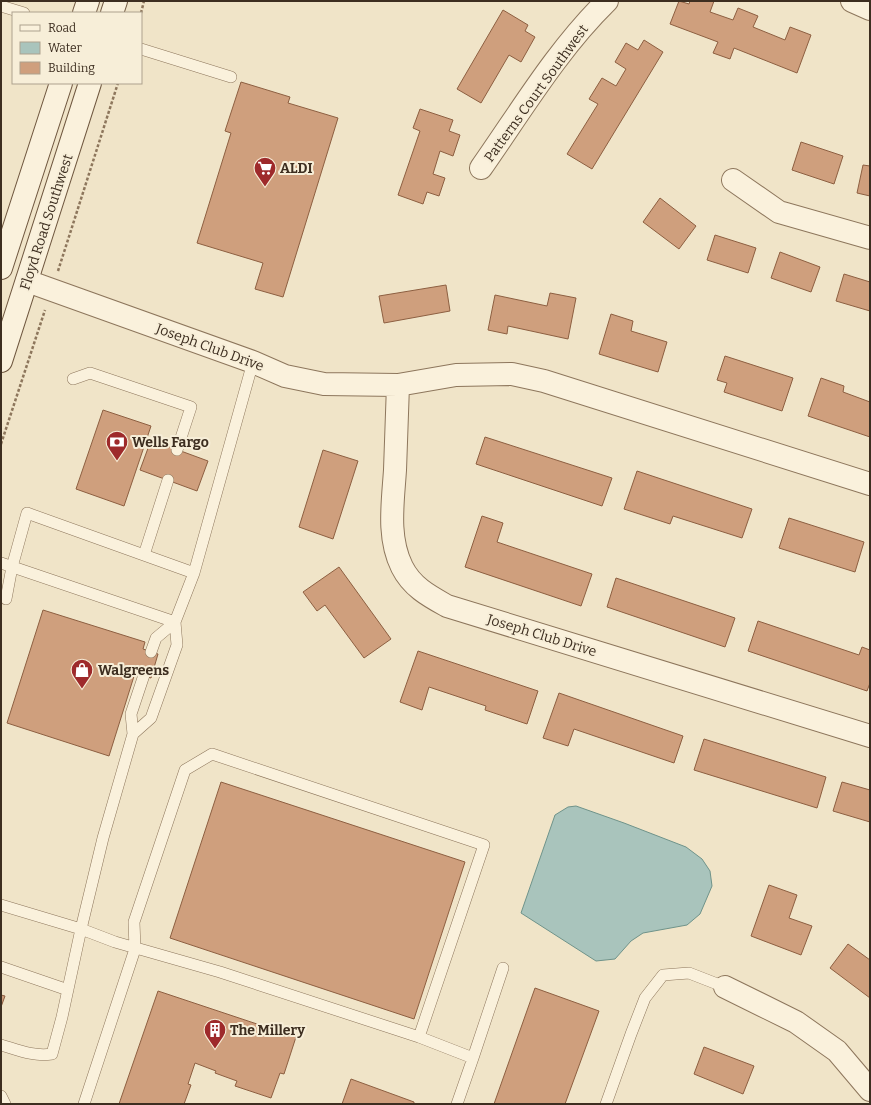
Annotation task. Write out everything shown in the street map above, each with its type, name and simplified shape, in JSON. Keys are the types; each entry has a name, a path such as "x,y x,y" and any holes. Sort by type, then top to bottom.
{"street":[{"path":"84,12 88,1"},
{"path":"112,12 116,1"},
{"name":"Patterns Court Southwest","path":"482,168 565,47 588,20 607,1"},
{"path":"852,1 870,9"},
{"name":"Floyd Road Southwest","path":"1,268 61,84"},
{"name":"Floyd Road Southwest","path":"1,361 90,84"},
{"path":"733,180 779,212 870,238"},
{"name":"Joseph Club Drive","path":"27,282 253,362 285,376 324,384 398,385 456,375 512,374 544,381 870,484"},
{"name":"Joseph Club Drive","path":"398,385 392,528 396,553 403,568 414,584 425,594 448,606 870,736"},
{"path":"725,988 796,1022 837,1051 870,1090"}],"lane":[{"path":"1,6 21,12"},
{"path":"142,49 231,77"},
{"path":"133,734 151,718 177,645 175,622 194,573 253,362"},
{"path":"73,379 90,373 191,407 177,450"},
{"path":"144,555 168,480"},
{"path":"6,598 12,567 27,513 194,573"},
{"path":"1,563 175,622"},
{"path":"151,652 156,638 175,622"},
{"path":"1,1044 29,1053 43,1055 52,1054 114,796 133,734 131,714 144,675"},
{"path":"84,1104 135,949 134,922 184,770 212,754 484,845 420,1037"},
{"path":"1,905 81,929 135,949 220,972 420,1037 473,1058"},
{"path":"1,967 68,990"},
{"path":"457,1104 503,968"},
{"path":"606,1104 645,998 663,975 689,972 725,988"},
{"path":"1,1096 5,1104"}],"path":[{"path":"140,12 144,1"},
{"path":"1,444 118,84"}],"water":[{"path":"576,806 686,847 702,859 710,871 712,886 700,914 687,925 643,933 631,941 615,959 596,961 521,913 555,815 568,807"}],"building":[{"path":"679,1 689,4 690,1 714,1 710,12 733,20 738,8 758,16 753,27 785,40 790,27 811,35 797,73 734,48 730,59 713,53 718,42 670,24"},
{"path":"503,10 528,25 525,31 535,37 521,62 509,55 481,103 457,89"},
{"path":"644,40 663,52 592,169 567,154 598,104 589,99 602,78 616,86 626,69 615,62 626,43 638,50"},
{"name":"ALDI","path":"241,82 290,97 288,103 338,118 283,297 255,289 263,263 197,243 231,133 225,131"},
{"path":"420,109 453,120 449,131 460,135 453,156 440,151 433,174 445,178 439,196 427,192 423,204 398,195 420,131 413,128"},
{"path":"801,142 843,156 834,184 792,170"},
{"path":"863,165 870,166 870,196 857,193"},
{"path":"660,198 696,226 679,249 643,222"},
{"path":"715,235 756,248 748,273 707,260"},
{"path":"780,252 820,267 811,292 771,278"},
{"path":"844,274 870,282 870,311 836,301"},
{"path":"446,285 450,311 384,323 379,296"},
{"path":"550,293 576,298 568,339 508,326 507,334 488,330 495,295 547,306"},
{"path":"611,314 633,321 631,331 667,342 658,372 599,354"},
{"path":"725,356 793,378 782,411 724,392 727,383 717,380"},
{"path":"821,378 844,386 843,392 870,402 870,437 808,416"},
{"path":"103,410 151,426 124,506 76,489"},
{"path":"485,437 612,478 602,506 476,464"},
{"path":"151,440 208,461 197,491 140,470"},
{"path":"323,450 358,461 333,539 299,527"},
{"path":"637,471 752,509 742,538 673,516 670,524 624,509"},
{"path":"482,516 503,523 497,542 592,574 581,606 465,567"},
{"path":"789,518 864,542 855,572 779,548"},
{"path":"339,567 391,639 364,658 325,605 317,611 303,592"},
{"path":"616,578 735,618 725,647 607,607"},
{"path":"43,610 145,642 143,649 158,654 151,678 135,673 109,756 7,723"},
{"path":"758,621 859,655 862,647 870,650 870,683 867,691 748,651"},
{"path":"418,651 538,691 527,724 485,710 486,706 429,687 422,710 400,702"},
{"path":"559,693 683,736 674,763 574,729 568,746 543,738"},
{"path":"704,739 826,777 817,808 694,770"},
{"path":"221,782 465,862 414,1019 170,938"},
{"path":"842,782 870,790 870,822 833,811"},
{"path":"769,885 797,895 789,918 812,926 801,955 751,936"},
{"path":"848,944 870,960 870,998 830,968"},
{"path":"535,988 599,1011 565,1104 494,1104"},
{"name":"The Millery","path":"158,991 296,1037 284,1074 280,1073 271,1098 235,1086 237,1081 215,1073 216,1071 195,1063 188,1084 191,1085 184,1104 119,1104"},
{"path":"1,995 5,996 1,1007"},
{"path":"704,1047 754,1066 743,1094 694,1074"},
{"path":"351,1079 414,1102 414,1104 342,1104"}],"place":[{"name":"ALDI","path":"265,188"},
{"name":"Wells Fargo","path":"117,462"},
{"name":"Walgreens","path":"82,690"},
{"name":"The Millery","path":"215,1050"}]}
